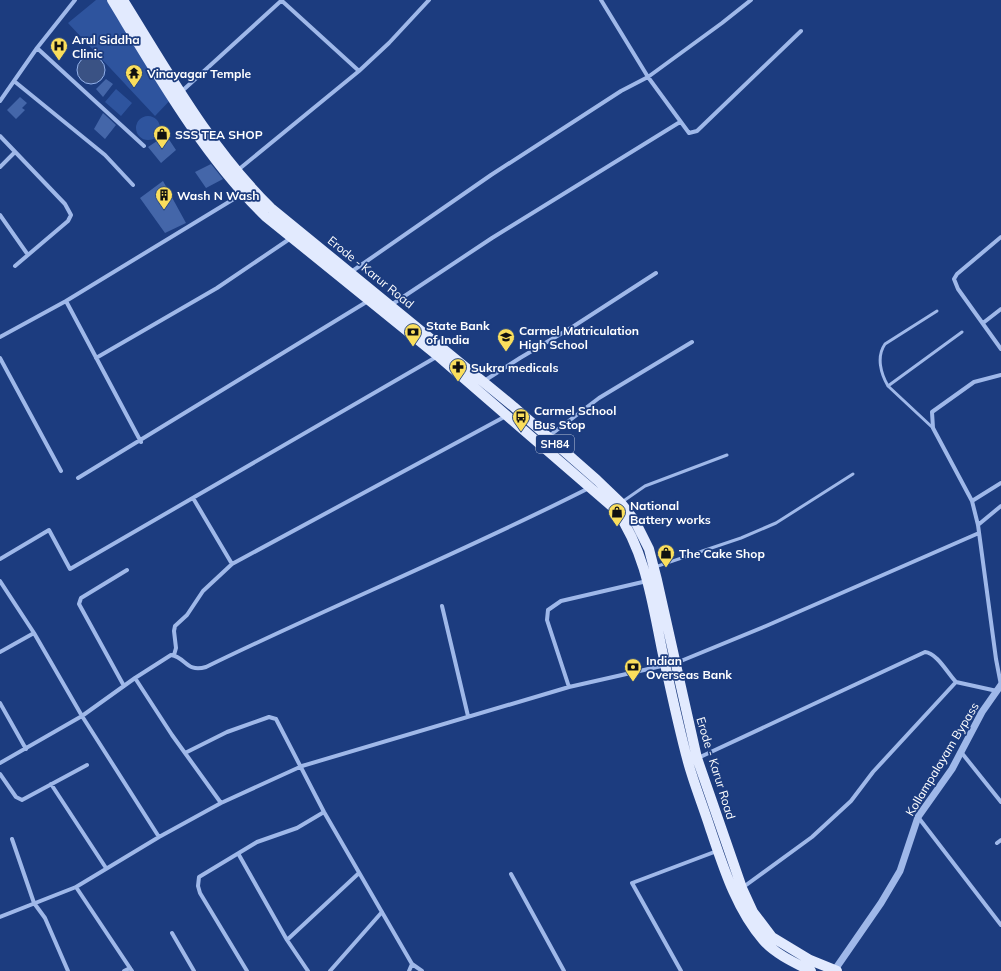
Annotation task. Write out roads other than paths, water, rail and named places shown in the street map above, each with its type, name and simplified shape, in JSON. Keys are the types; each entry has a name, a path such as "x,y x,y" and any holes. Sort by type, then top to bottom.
{"main road":[{"name":"Erode - Karur Road","path":"112,0 204,145 243,194 265,216 438,356 547,438 597,480 620,503 635,521 644,536 654,568 670,665"},
{"name":"Erode - Karur Road","path":"123,0 181,92 236,171 271,208 391,306 478,385 508,415 616,510 627,525 637,547 647,581 718,851 735,894 751,924 764,942 789,960 811,971"},
{"name":"Erode - Karur Road","path":"693,760 742,888 753,912 772,937 810,960 835,971"}],"street":[{"path":"0,101 37,48 76,0"},
{"path":"181,92 282,0 359,71"},
{"path":"236,171 359,71 389,43 429,0"},
{"path":"602,0 648,77 689,133 697,131 801,31"},
{"path":"351,273 491,175 621,91 648,77 722,24 751,0"},
{"path":"37,48 144,146"},
{"path":"14,81 105,155 133,185"},
{"path":"391,306 492,238 680,122"},
{"path":"0,136 65,204 71,215 68,221 15,266"},
{"path":"0,167 15,152"},
{"path":"0,337 66,301 243,194"},
{"path":"0,215 28,255"},
{"path":"96,358 217,288 292,237"},
{"path":"1001,237 957,274 954,279 955,284 1001,349"},
{"path":"478,385 656,273"},
{"path":"78,478 141,442 369,300"},
{"path":"66,301 141,442"},
{"path":"983,323 1001,309"},
{"path":"547,438 599,398 692,342"},
{"path":"0,559 49,530 70,569 438,356"},
{"path":"0,358 61,470"},
{"path":"693,760 925,652 930,652 956,682 1000,687 978,525 972,501 933,428 932,412 974,382 1001,375"},
{"path":"174,655 176,648 174,636 175,626 187,615 203,591 232,564 508,415"},
{"path":"972,501 1001,482"},
{"path":"174,655 192,668 200,669 206,667 328,609 512,528 591,487"},
{"path":"193,498 232,564"},
{"path":"978,525 1001,506"},
{"path":"0,917 76,887 159,837 221,803 302,766 569,687 670,665 766,626 979,533"},
{"path":"124,686 78,604 81,598 127,570"},
{"path":"0,581 34,633 82,716 159,837"},
{"path":"569,687 547,620 548,610 561,601 647,581"},
{"path":"442,606 468,716"},
{"path":"0,652 34,633"},
{"path":"0,763 82,716 135,678 171,655 174,655"},
{"path":"135,678 185,754 221,803"},
{"path":"742,888 812,837 851,801 873,772 956,682"},
{"name":"Kollampalayam Bypass","path":"835,971 881,903 900,871 918,817 952,769 982,712 1000,687"},
{"path":"0,703 26,749"},
{"path":"185,754 227,732 271,716 278,720 324,812 412,964 422,971"},
{"path":"961,752 1001,802"},
{"path":"0,774 19,800 26,798 87,765"},
{"path":"51,784 106,868"},
{"path":"247,971 210,910 198,886 199,877 239,855 257,842 297,828 310,822 324,812"},
{"path":"918,817 1001,925"},
{"path":"12,839 34,903 45,918 68,971"},
{"path":"681,971 632,883 718,851"},
{"path":"239,855 287,940 308,971"},
{"path":"287,940 359,873"},
{"path":"511,874 564,971"},
{"path":"76,887 131,970 124,971"},
{"path":"330,971 382,912"},
{"path":"172,932 194,971"},
{"path":"409,971 412,964"}],"lane":[{"path":"933,428 888,386 884,379 880,363 882,348 890,340 937,311"},
{"path":"888,386 962,332"},
{"path":"620,503 646,486 727,455"},
{"path":"654,568 741,538 776,523 853,474"}],"place":[{"name":"Arul Siddha Clinic","path":"59,61"},
{"name":"Vinayagar Temple","path":"134,88"},
{"name":"SSS TEA SHOP","path":"162,149"},
{"name":"Wash N Wash","path":"164,210"},
{"name":"State Bank of India","path":"413,347"},
{"name":"Carmel Matriculation High School","path":"506,352"},
{"name":"Sukra medicals","path":"458,382"},
{"name":"Carmel School Bus Stop","path":"521,432"},
{"name":"National Battery works","path":"617,527"},
{"name":"The Cake Shop","path":"666,568"},
{"name":"Indian Overseas Bank","path":"633,682"}]}
